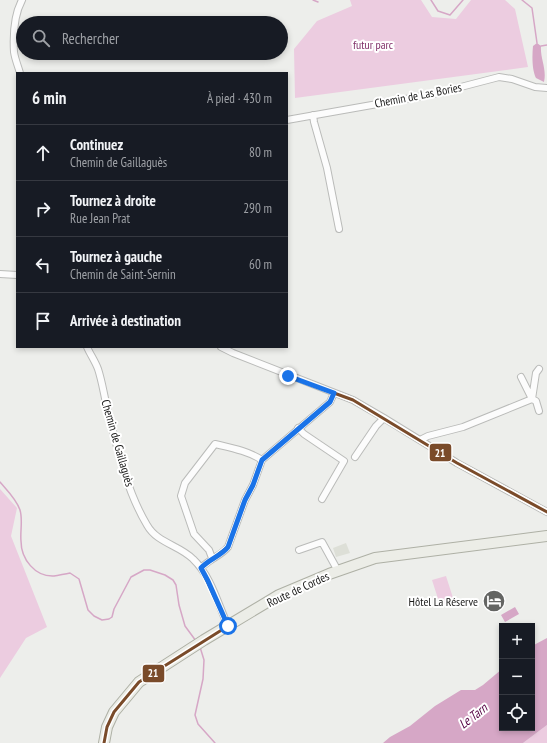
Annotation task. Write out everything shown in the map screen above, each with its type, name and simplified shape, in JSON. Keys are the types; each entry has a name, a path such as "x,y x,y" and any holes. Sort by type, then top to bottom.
{"main road":[{"name":"Route de Cordes","path":"104,743 107,727 114,712 139,682 204,640 279,596 338,571 375,558 547,536"}],"street":[{"path":"17,16 18,8 22,0"},
{"path":"16,21 14,52 16,59"},
{"path":"16,60 20,72"},
{"name":"Chemin de Las Bories","path":"288,120 434,94 499,77 512,79 535,87 547,88"},
{"path":"314,115 314,122 327,168 339,229"},
{"path":"0,274 16,276"},
{"name":"Chemin de Gaillaguès","path":"88,348 98,369 124,471 139,511 147,527 158,539 179,549 192,558 201,568 228,626"},
{"path":"223,348 353,400 463,466 547,512"},
{"path":"532,399 536,373 539,369"},
{"path":"522,377 532,399 536,401 539,411"},
{"path":"201,568 212,558 224,552 228,547 245,500 253,485 262,460 330,402 334,393"},
{"path":"420,440 428,436 463,427 494,416 532,399"},
{"path":"355,457 376,426 384,418"},
{"path":"298,428 304,434 344,461 322,499"},
{"path":"212,558 208,550 194,534 181,496 184,483 215,444 253,454 262,460"},
{"path":"299,550 322,542 338,571"}],"shaded area":[{"path":"346,543 350,553 336,557 333,548"}],"green space":[{"name":"futur parc","path":"350,0 421,0 432,17 456,19 471,0 505,0 515,9 528,67 295,98 294,49 317,21 352,6"},
{"path":"0,489 17,508 11,536 47,627 26,638 0,678"},
{"path":"446,576 454,601 440,605 432,580"},
{"path":"547,725 547,743 523,743"}],"water":[{"path":"537,43 541,46 541,55 545,73 544,82 536,78 534,71 532,58 533,46"},
{"path":"515,607 519,614 505,622 501,615"},
{"name":"Le Tarn","path":"547,638 547,725 523,743 383,743 390,737 410,726 435,706 461,690 475,690 499,672 499,731 535,731 535,644"}],"waterway":[{"path":"313,0 318,2"},
{"path":"431,0 438,11 450,15 463,0"},
{"path":"522,0 532,8 537,43"},
{"path":"541,46 547,45"},
{"path":"0,482 12,495 19,506 23,554 30,566 47,576 70,573 79,579 88,610 94,616 102,620 112,617 114,609 131,577 144,570 150,570 165,575 173,580 176,585 179,605 185,626 196,641"},
{"path":"200,647 204,660 203,679 195,715 198,724 215,743"}],"transit line":[{"name":"21","path":"334,393 353,400 457,463 547,512"},
{"name":"21","path":"201,568 228,547 245,500 253,485 262,460 330,402 334,393"},
{"name":"21","path":"201,568 228,626"},
{"name":"21","path":"104,743 107,727 114,712 139,682 228,626"}],"place":[{"name":"Hôtel La Réserve","path":"494,601"}],"route":[{"path":"228,626 201,568 209,560 224,552 228,547 242,512 245,500 253,485 262,460 330,402 334,393 288,376"}]}
